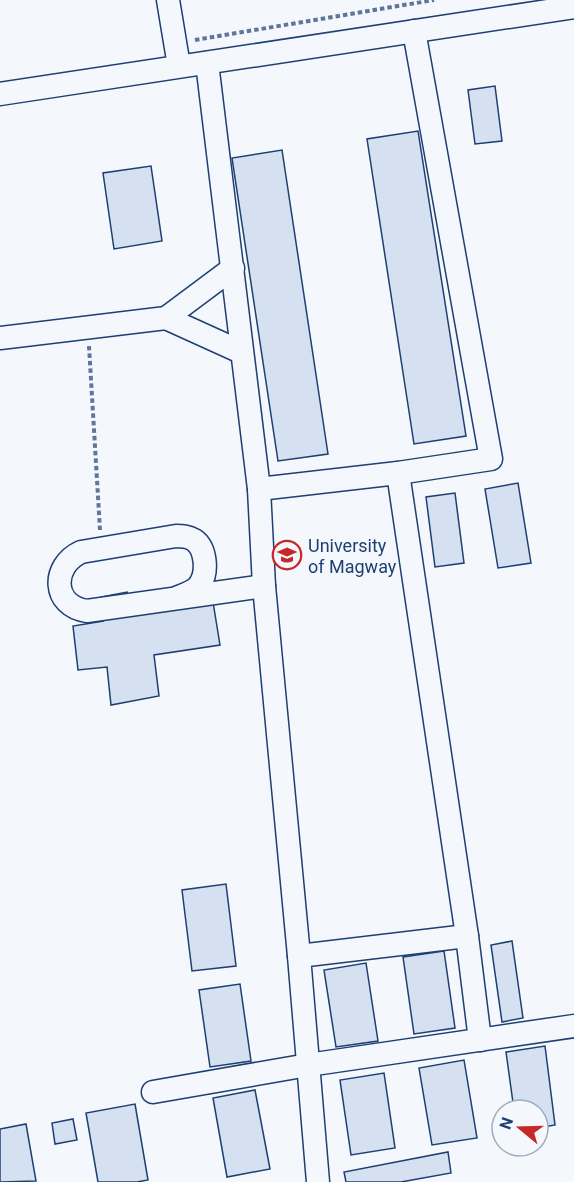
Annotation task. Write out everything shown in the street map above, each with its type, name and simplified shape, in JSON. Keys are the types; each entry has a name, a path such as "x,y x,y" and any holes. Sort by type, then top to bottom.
{"street":[{"path":"173,0 168,0 179,66"},
{"path":"0,94 574,7"},
{"path":"259,489 398,473 491,459 414,31"},
{"path":"207,63 259,489 264,586 318,1182"},
{"path":"0,338 166,318 233,268"},
{"path":"166,318 241,352"},
{"path":"398,473 467,936 480,1040"},
{"path":"176,598 200,586 204,576 205,561 202,550 197,541 188,537 176,536 81,552 72,555 65,563 60,576 60,590 66,602 75,609 87,611 264,586"},
{"path":"299,956 467,936"},
{"path":"153,1092 308,1065 574,1026"}],"path":[{"path":"175,43 434,0"},
{"path":"88,327 101,535"}],"building":[{"path":"495,86 502,141 475,144 468,90"},
{"path":"418,131 466,436 414,444 367,139"},
{"path":"282,150 328,454 278,461 232,158"},
{"path":"151,166 162,241 114,249 103,173"},
{"path":"518,483 531,563 498,568 485,489"},
{"path":"455,493 464,563 435,567 426,497"},
{"path":"127,592 132,614 213,602 220,645 154,655 159,696 111,705 107,667 78,670 73,626 103,621 101,597"},
{"path":"226,884 236,966 192,971 182,890"},
{"path":"512,941 523,1018 502,1022 491,945"},
{"path":"444,951 455,1028 414,1034 403,957"},
{"path":"366,963 378,1041 336,1047 324,970"},
{"path":"240,984 251,1061 210,1067 199,990"},
{"path":"545,1046 555,1125 550,1126 550,1098 512,1098 506,1052"},
{"path":"464,1060 477,1138 432,1145 419,1068"},
{"path":"384,1073 395,1148 351,1155 340,1080"},
{"path":"255,1090 270,1169 227,1177 213,1098"},
{"path":"135,1104 148,1180 98,1182 86,1113"},
{"path":"73,1119 77,1140 55,1144 52,1123"},
{"path":"26,1124 36,1181 0,1182 0,1129"},
{"path":"448,1152 451,1173 401,1182 346,1182 344,1172"}],"place":[{"name":"University of Magway","path":"287,555"}]}
